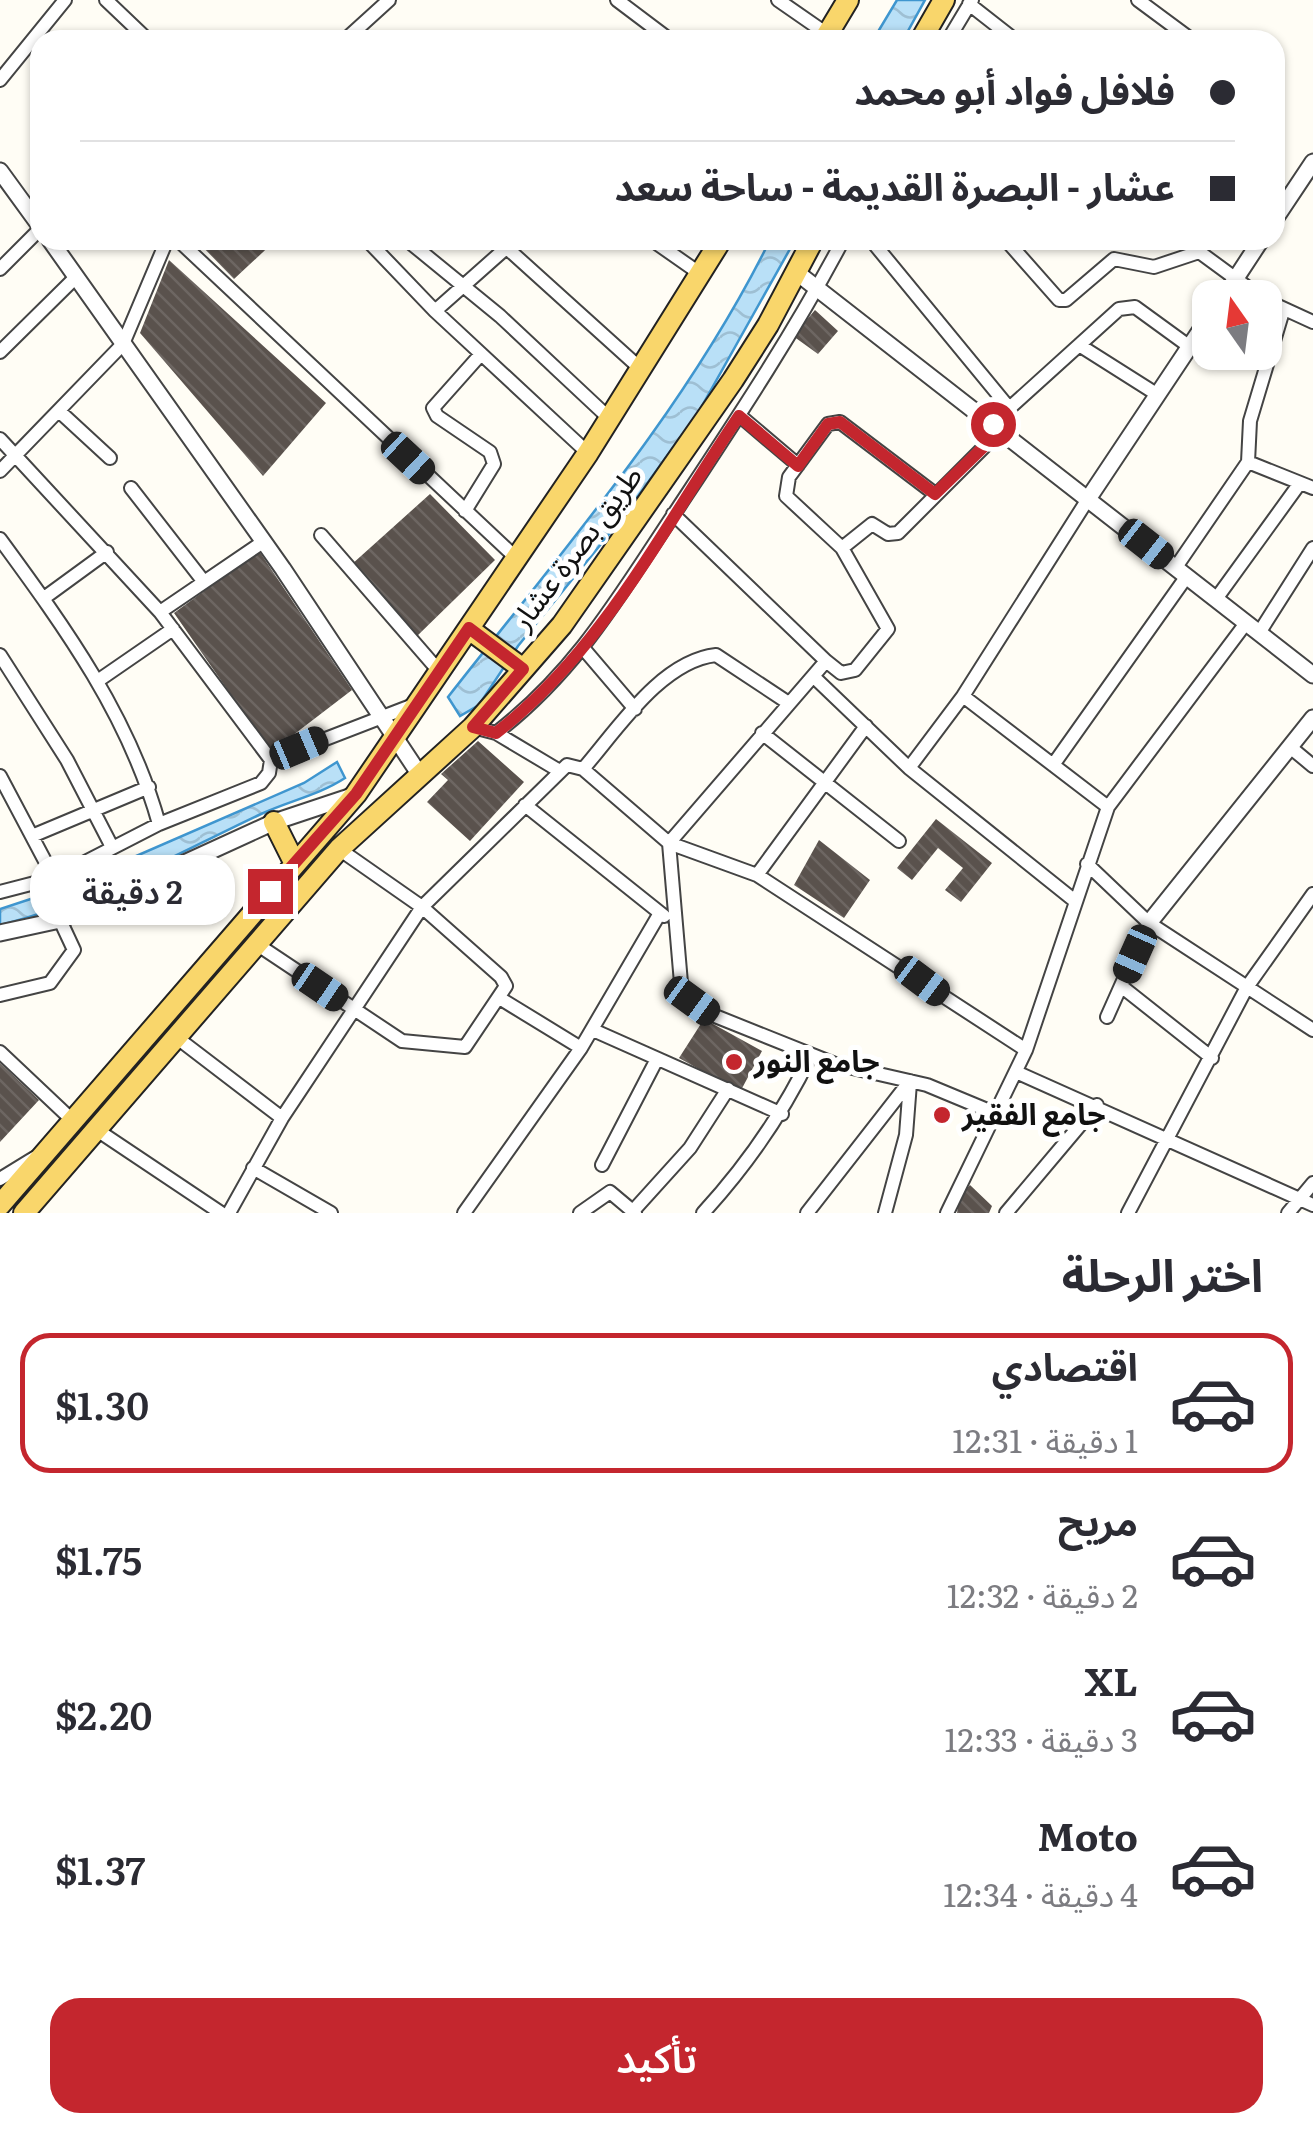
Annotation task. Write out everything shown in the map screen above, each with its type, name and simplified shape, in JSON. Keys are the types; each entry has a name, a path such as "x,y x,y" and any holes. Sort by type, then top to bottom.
{"main road":[{"path":"830,30 848,0"},
{"path":"927,30 944,0"},
{"path":"0,1205 40,1154 356,794 438,670 474,632 514,556 588,453 716,250"},
{"name":"طريق بصرة عشار","path":"24,1213 339,849 473,727 519,666 578,606 768,325 808,250"},
{"path":"474,632 519,666"},
{"path":"274,822 294,862"}],"street":[{"path":"41,30 65,0"},
{"path":"106,0 138,30"},
{"path":"356,30 390,0"},
{"path":"617,0 657,30"},
{"path":"778,0 817,30"},
{"path":"1138,0 1178,30"},
{"path":"954,30 970,2 1002,30"},
{"path":"0,80 30,43"},
{"path":"1285,204 1313,162"},
{"path":"0,172 30,214"},
{"path":"0,270 30,238"},
{"path":"57,250 383,714 420,775"},
{"path":"0,472 123,344 160,250"},
{"path":"189,250 514,556"},
{"path":"376,250 435,311 588,453"},
{"path":"420,250 610,419"},
{"path":"435,311 500,250"},
{"path":"514,250 642,370"},
{"path":"666,250 702,275"},
{"path":"496,733 542,698 583,648 739,416 838,250"},
{"path":"879,250 1010,409"},
{"path":"1015,250 1059,300 1066,300 1114,259 1154,267 1199,252"},
{"path":"1196,250 1234,280 1254,250"},
{"path":"796,272 1313,675"},
{"path":"0,352 76,277"},
{"path":"842,548 872,524 888,534 898,533 1010,409 1126,306 1135,307 1190,347"},
{"path":"1053,765 1181,572 1248,462 1250,422 1283,312 1313,322"},
{"path":"909,768 964,696 1192,344"},
{"path":"1079,345 1158,395"},
{"path":"465,510 494,464 490,452 437,416 433,408 481,354"},
{"path":"59,411 110,458"},
{"path":"739,416 798,466"},
{"path":"674,514 841,673 855,670 888,630 842,548 786,496 784,487 828,424 840,422 935,494"},
{"path":"0,439 160,612 271,760 270,773 261,783 160,824 54,878 0,892"},
{"path":"1216,599 1306,485 1248,462"},
{"path":"131,488 204,582"},
{"path":"322,535 438,670"},
{"path":"0,540 98,680 140,761 160,824"},
{"path":"160,612 264,542"},
{"path":"1260,633 1313,548"},
{"path":"44,598 107,552"},
{"path":"947,1213 992,1112 1026,1050 1108,807 1246,622"},
{"path":"98,680 173,629"},
{"path":"583,648 635,708"},
{"path":"0,654 112,847"},
{"path":"583,770 635,708 681,666 698,657 716,654 787,702"},
{"path":"826,661 669,843 681,983 692,1001 710,1014 811,1055 910,1082 992,1112"},
{"path":"815,678 909,768 1075,901"},
{"path":"964,696 1108,807"},
{"path":"271,760 416,704"},
{"path":"1107,1017 1149,923 1313,718"},
{"path":"756,874 866,726"},
{"path":"473,727 496,733 558,770"},
{"path":"762,733 899,841"},
{"path":"1290,747 1313,766"},
{"path":"94,1128 225,1213 282,1118 422,907 558,770 568,766 583,770 669,843 756,874 1026,1050"},
{"path":"0,776 54,878"},
{"path":"32,836 149,787"},
{"path":"0,933 60,920 274,822 356,794"},
{"path":"526,805 677,925"},
{"path":"255,943 402,1041 465,1047 501,999 506,986 501,977 422,907 339,849"},
{"path":"1086,864 1149,923 1313,1030"},
{"path":"1132,1211 1247,987 1313,894"},
{"path":"464,1213 593,1030 660,913"},
{"path":"0,995 50,983 74,950 60,920"},
{"path":"1121,986 1212,1058"},
{"path":"501,999 581,1048"},
{"path":"593,1030 782,1114"},
{"path":"176,1037 282,1118"},
{"path":"0,1052 71,1119"},
{"path":"703,1213 740,1173 782,1114 811,1055"},
{"path":"602,1165 657,1059"},
{"path":"1016,1072 1098,1105 1301,1196 1313,1205"},
{"path":"807,1213 910,1082"},
{"path":"885,1213 906,1136 910,1082"},
{"path":"580,1213 610,1192 634,1212 690,1148 728,1089"},
{"path":"1006,1213 1098,1105"},
{"path":"0,1179 40,1154"},
{"path":"253,1168 331,1213"},
{"path":"1288,1213 1313,1183"}],"water":[{"path":"897,0 925,0 908,30 879,30"},
{"path":"765,250 789,250 698,413 623,517 518,646 479,705 460,716 448,697 662,420 737,302"},
{"path":"337,762 345,778 325,789 261,814 100,891 0,925 0,909 58,890 304,783"}],"building":[{"path":"206,250 265,250 234,279"},
{"path":"169,260 326,403 263,476 140,333"},
{"path":"815,310 838,331 818,354 793,336"},
{"path":"430,494 495,560 415,638 351,565"},
{"path":"259,551 352,690 271,752 174,613"},
{"path":"478,741 524,782 470,841 427,802 448,780 441,774"},
{"path":"936,819 992,863 961,902 945,890 963,868 938,848 912,880 897,868"},
{"path":"819,840 870,880 844,918 794,885"},
{"path":"704,1019 762,1051 740,1092 679,1058"},
{"path":"0,1063 39,1100 0,1142"},
{"path":"970,1185 992,1206 989,1213 957,1213 959,1197"}],"place":[{"name":"جامع النور","path":"734,1062"},
{"name":"جامع الفقير","path":"942,1115"}],"route":[{"path":"270,891 356,794 469,628 523,669 473,727 496,733 542,698 637,571 739,416 798,466 828,424 840,422 935,494 1001,430 993,424"}]}
